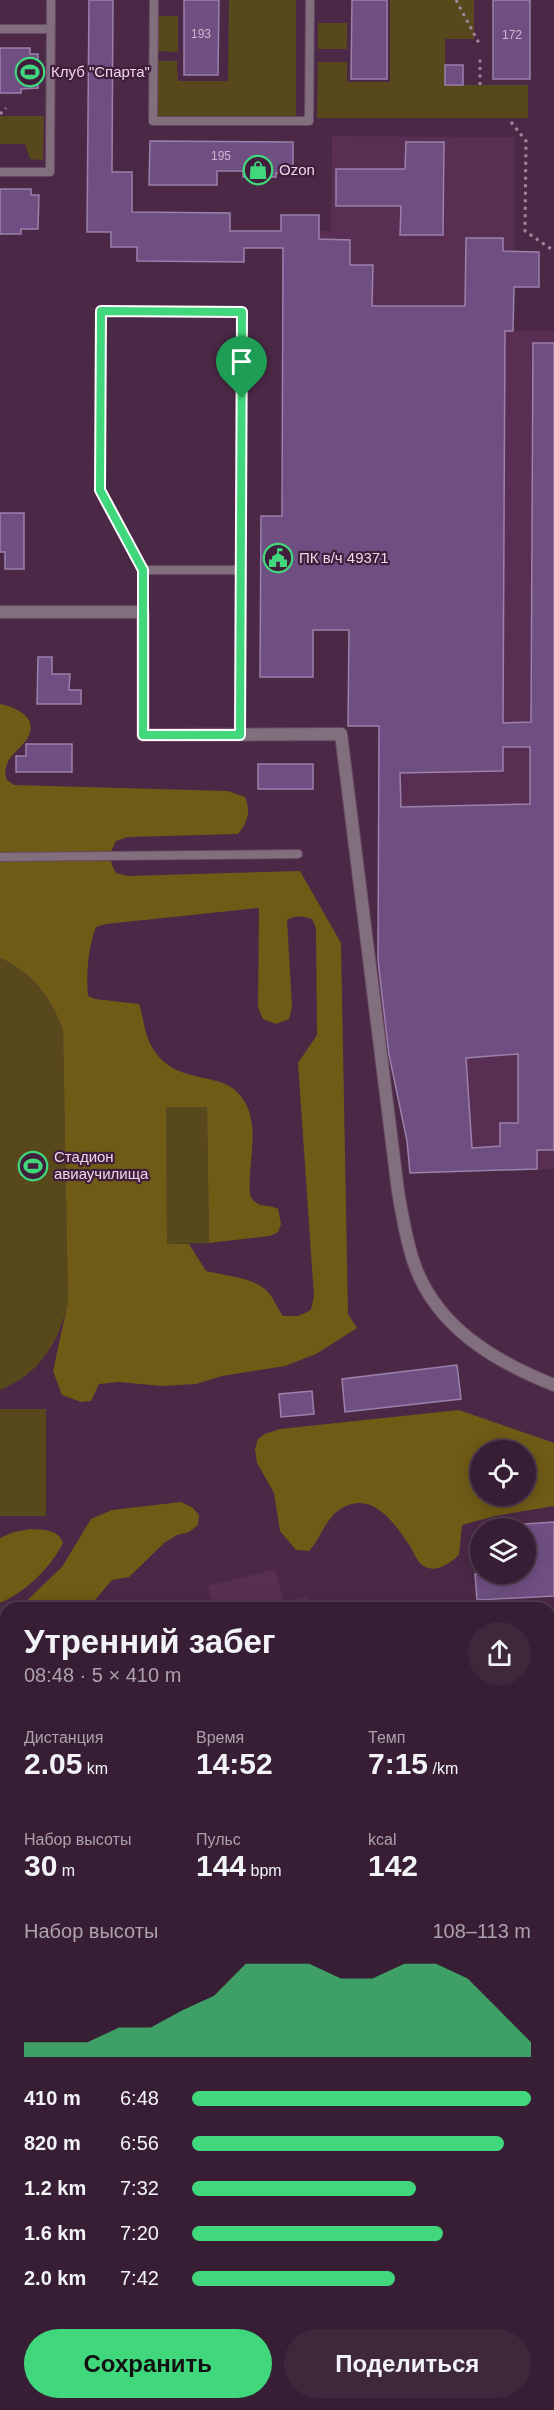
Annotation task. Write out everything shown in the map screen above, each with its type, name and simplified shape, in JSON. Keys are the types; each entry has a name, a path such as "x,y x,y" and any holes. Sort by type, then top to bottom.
{"street":[{"path":"0,612 143,612 143,735 341,734 398,1191 405,1232 414,1265 431,1299 464,1335 486,1353 554,1385"}],"lane":[{"path":"0,172 50,172 51,0"},
{"path":"153,0 153,121 309,121 310,0"},
{"path":"0,29 51,29"},
{"path":"143,612 143,570 100,490 101,311 242,312 240,735"},
{"path":"143,570 241,570"},
{"path":"0,857 297,854"}],"path":[{"path":"456,0 480,45"},
{"path":"480,58 480,85"},
{"path":"0,114 6,108"},
{"path":"511,122 526,141 525,231 554,251"}],"shaded area":[{"path":"229,0 296,0 296,116 157,116 157,61 177,61 178,81 228,81"},
{"path":"390,0 474,0 474,39 445,39 445,85 528,85 528,118 317,118 318,62 347,62 347,82 390,82"},
{"path":"157,16 178,16 178,52 157,51"},
{"path":"318,23 347,23 347,49 318,49"},
{"path":"0,116 44,116 43,160 30,159 25,144 0,144"},
{"path":"332,136 514,137 514,251 539,252 539,287 514,287 513,331 554,331 554,1169 410,1173 407,1141 377,996 379,726 348,726 349,630 316,231 331,231"},
{"path":"0,704 19,711 31,725 27,739 11,757 6,767 7,780 14,785 228,791 245,797 248,817 238,834 128,837 116,841 111,853 111,861 116,873 127,876 300,871 341,943 348,1314 357,1328 316,1354 285,1366 222,1376 196,1384 162,1386 119,1382 99,1384 91,1401 81,1402 62,1395 53,1371 68,1302 63,1031 47,997 39,987 22,971 0,958","holes":["259,908 258,1007 263,1019 276,1024 289,1019 292,1006 287,920 293,917 312,919 316,928 317,1035 298,1063 314,1296 311,1310 298,1316 283,1316 268,1292 256,1283 206,1271 189,1244 167,1244 166,1107 207,1107 209,1243 270,1236 278,1232 281,1224 278,1209 256,1203 250,1195 252,1126 246,1104 238,1092 214,1080 175,1069 162,1060 149,1042 139,1004 95,999 88,996 88,961 96,927 106,924"]},
{"name":"Стадион авиаучилища","path":"0,958 22,971 39,987 53,1008 63,1031 68,1302 59,1330 46,1355 26,1375 0,1390"},
{"path":"207,1106 209,1243 167,1244 166,1107"},
{"path":"0,1409 46,1409 46,1516 0,1516"},
{"path":"459,1410 554,1443 554,1506 488,1518 470,1518 470,1523 462,1525 459,1555 440,1568 429,1568 419,1562 390,1520 373,1506 364,1503 353,1504 336,1512 309,1551 296,1550 280,1531 274,1493 257,1463 255,1449 258,1439 280,1429"},
{"path":"181,1502 193,1508 199,1515 198,1525 189,1532 177,1535 164,1543 129,1577 112,1580 93,1602 25,1602 62,1567 91,1519 112,1510"},
{"path":"31,1529 46,1530 58,1535 63,1543 52,1561 37,1578 10,1598 0,1602 0,1538 14,1532"},
{"path":"275,1569 284,1602 212,1602 208,1586"},
{"path":"308,1596 310,1602 284,1602"}],"building":[{"path":"89,0 113,0 112,172 132,172 132,212 230,213 230,231 281,231 281,215 319,215 319,239 350,240 350,265 373,265 372,306 465,306 466,238 503,238 503,251 539,252 539,287 514,287 513,331 505,331 503,723 531,722 533,343 554,343 554,1150 537,1150 537,1169 410,1173 407,1141 389,1055 378,960 379,726 348,726 349,630 313,630 313,677 260,677 261,516 282,516 283,248 244,248 244,262 137,261 137,247 111,247 111,232 87,232","holes":["503,747 530,747 530,804 401,807 400,773 503,771","518,1054 518,1123 500,1123 500,1146 472,1148 466,1058"]},
{"path":"184,0 219,0 218,75 184,75"},
{"path":"352,0 387,0 387,79 351,79"},
{"path":"493,0 530,0 530,79 493,79"},
{"path":"0,48 30,48 30,54 38,54 38,88 21,89 21,93 0,93"},
{"path":"445,65 463,65 463,85 445,85"},
{"path":"150,141 293,142 293,173 276,173 276,177 243,177 243,171 217,171 217,185 149,185"},
{"path":"406,142 444,142 443,235 400,235 401,206 336,206 336,169 405,169"},
{"path":"0,189 31,189 31,195 39,195 38,229 21,229 21,234 0,234"},
{"path":"0,513 24,513 24,569 5,569 5,552 0,552"},
{"path":"38,657 52,657 52,674 70,674 69,690 81,690 81,704 37,704"},
{"path":"26,744 72,744 72,772 16,772 16,756 26,756"},
{"path":"258,764 313,764 313,789 258,789"},
{"path":"457,1365 461,1399 345,1412 342,1379"},
{"path":"312,1391 314,1414 281,1417 279,1394"},
{"path":"554,1522 554,1596 477,1600 476,1584 536,1584 536,1523"}],"place":[{"name":"Клуб \"Спарта\"","path":"30,72"},
{"name":"Ozon","path":"258,170"},
{"name":"ПК в/ч 49371","path":"278,558"},
{"name":"Стадион авиаучилища","path":"33,1166"}],"route":[{"path":"101,311 242,312 242,398 240,735 143,735 143,570 100,490 101,311"}]}
